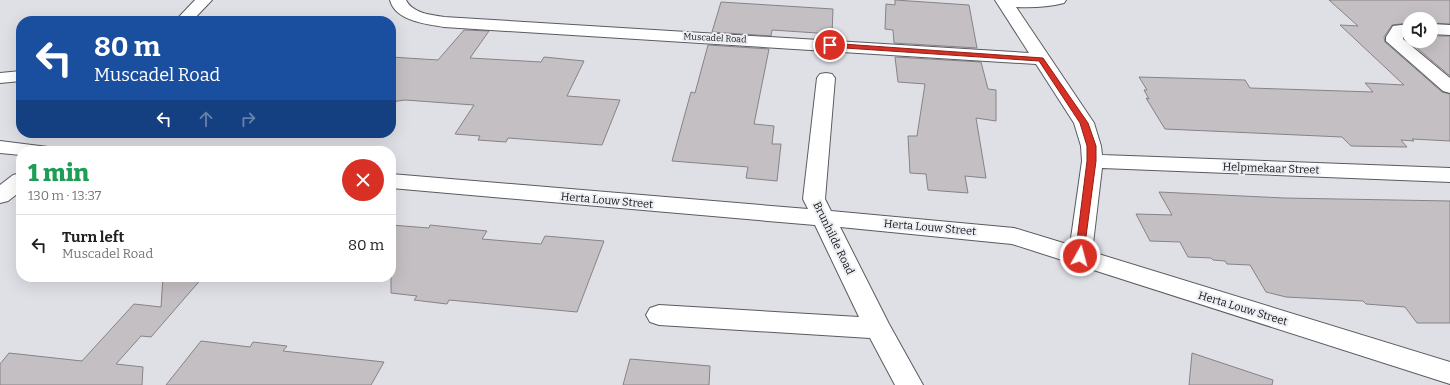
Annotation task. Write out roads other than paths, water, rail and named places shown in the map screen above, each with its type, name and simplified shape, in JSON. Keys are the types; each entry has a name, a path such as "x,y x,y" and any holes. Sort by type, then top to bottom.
{"street":[{"path":"188,16 204,0"},
{"name":"Muscadel Road","path":"398,0 403,9 412,15 444,22 1041,59"},
{"path":"1004,1 1030,3 1058,0"},
{"path":"1004,1 1084,123 1091,146 1092,161 1080,256"},
{"path":"1402,29 1399,30 1394,37 1395,41 1402,47"},
{"path":"1438,29 1450,30"},
{"path":"1403,48 1450,87"},
{"path":"0,78 16,76"},
{"name":"Brunhilde Road","path":"826,78 814,199 878,328 909,385"},
{"path":"0,147 16,149"},
{"name":"Helpmekaar Street","path":"1092,161 1450,174"},
{"name":"Herta Louw Street","path":"396,181 974,231 1014,236 1450,373"},
{"path":"0,196 16,184"},
{"path":"659,315 878,328"}]}
